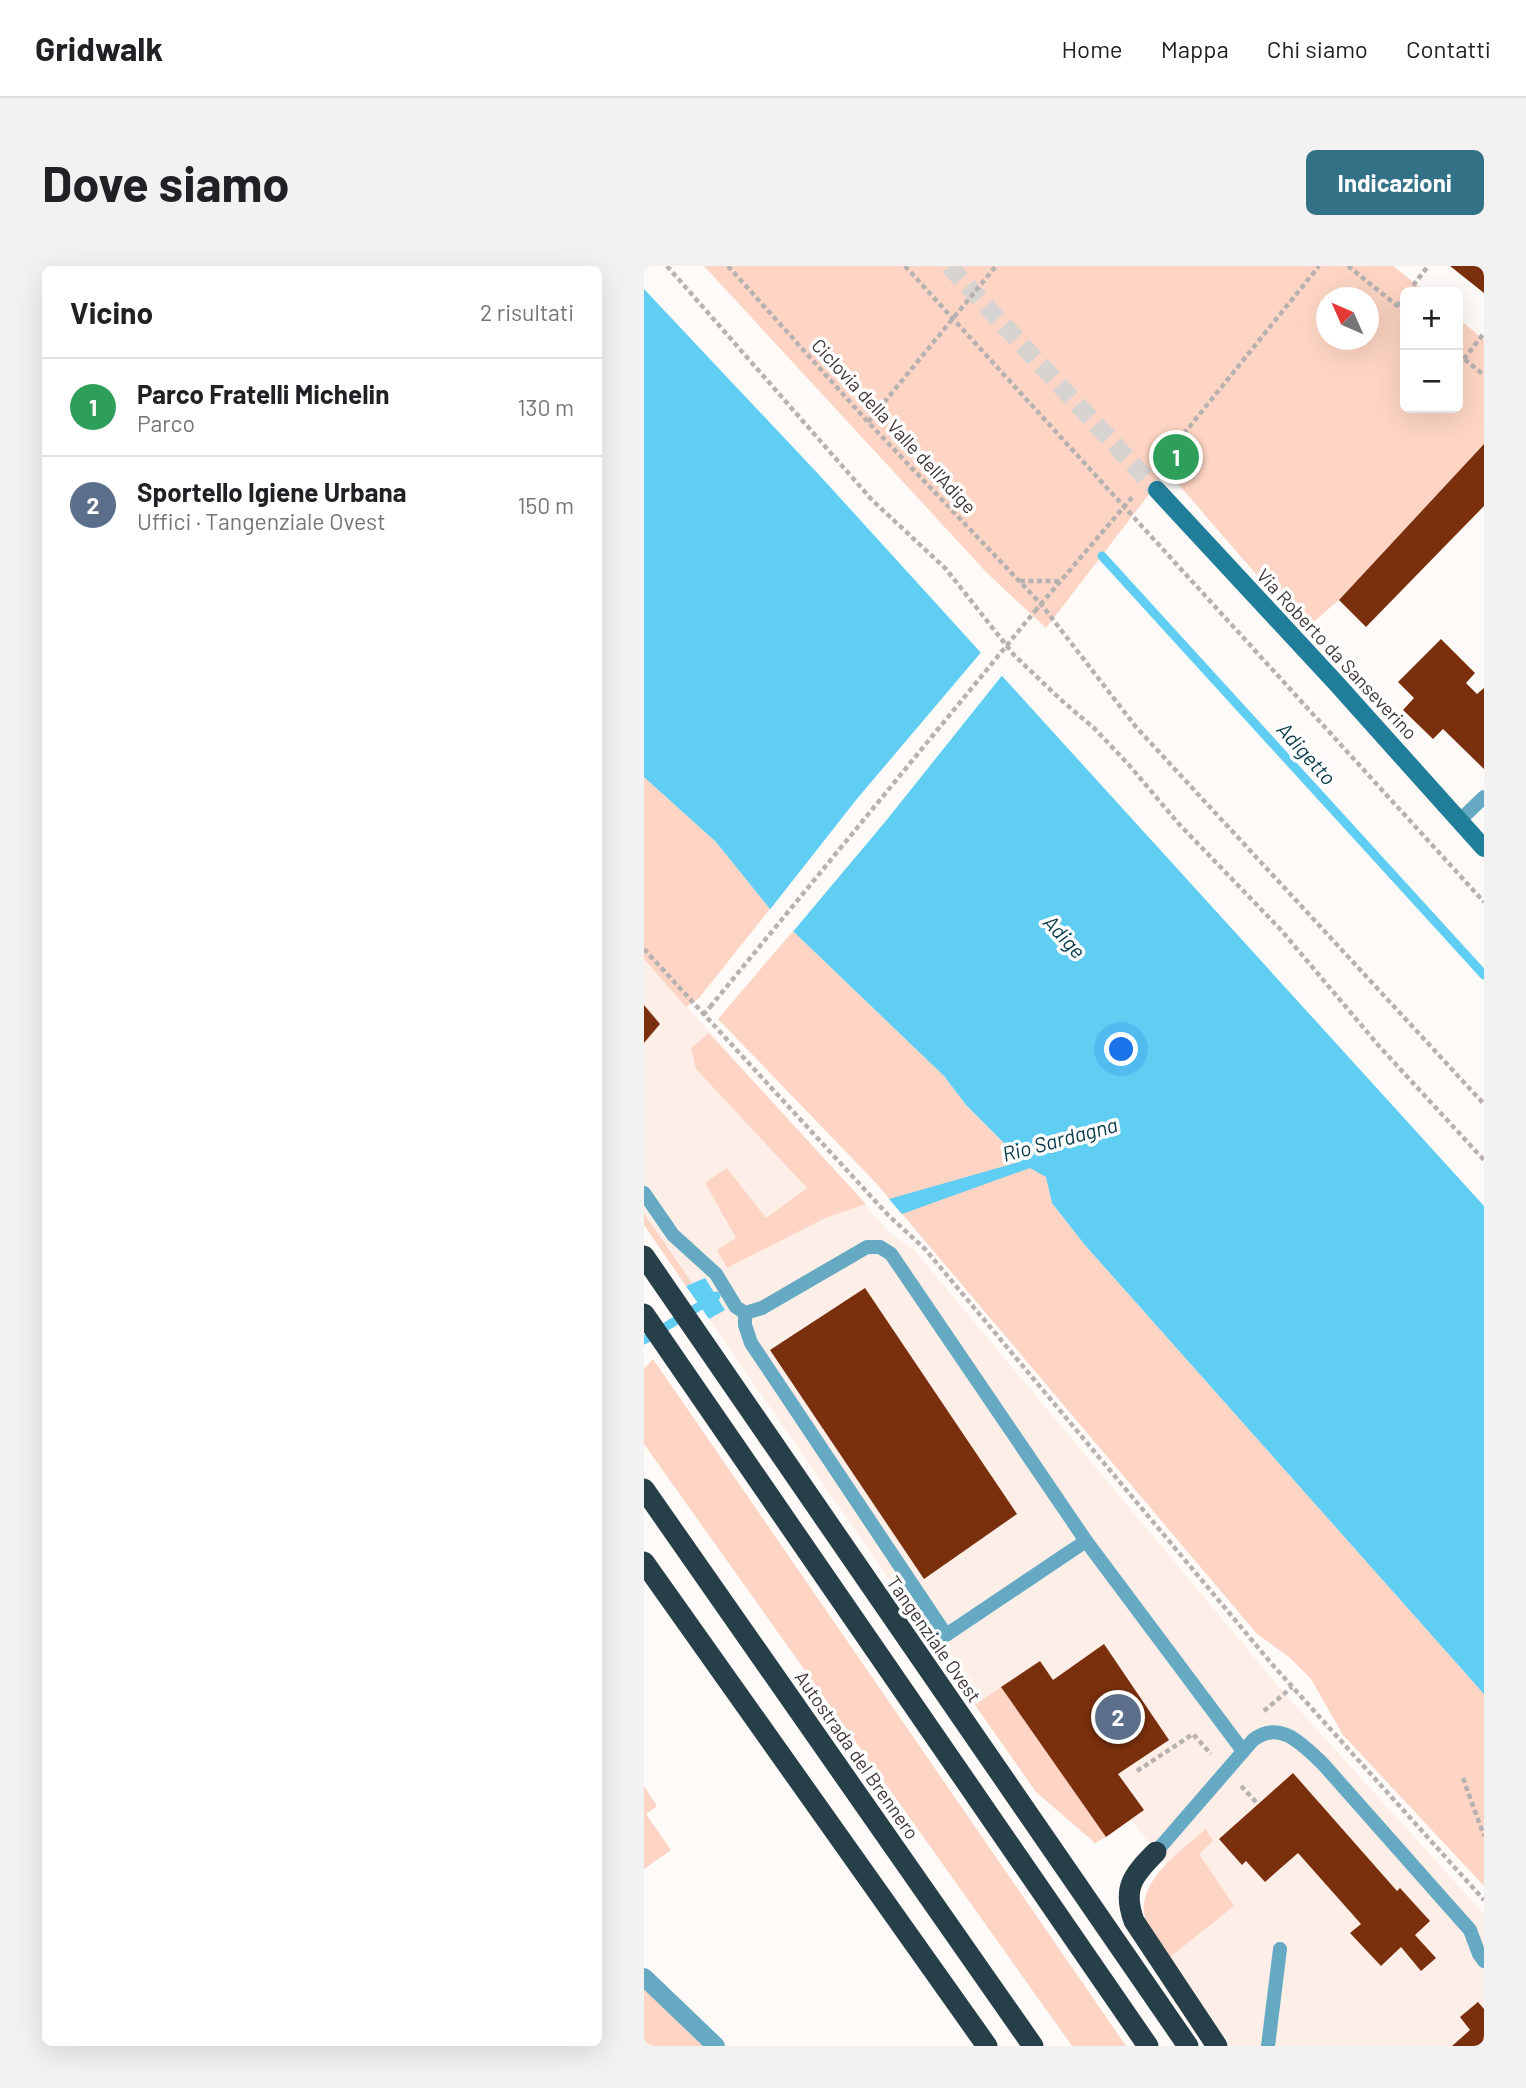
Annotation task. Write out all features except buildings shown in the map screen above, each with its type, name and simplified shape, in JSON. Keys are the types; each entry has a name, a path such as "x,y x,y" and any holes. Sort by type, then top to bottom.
{"highway":[{"name":"Tangenziale Ovest","path":"644,1256 1188,2046"},
{"path":"644,1314 1147,2046"},
{"name":"Autostrada del Brennero","path":"644,1489 1033,2046"},
{"path":"644,1562 987,2046"},
{"path":"1156,1852 1133,1879 1128,1898 1130,1910 1134,1921 1217,2046"}],"street":[{"name":"Via Roberto da Sanseverino","path":"1148,489 1484,848"},
{"path":"644,1977 716,2046"}],"lane":[{"path":"1460,820 1484,797"},
{"path":"644,1193 673,1235 716,1274 736,1307 745,1313"},
{"path":"745,1313 762,1308 867,1247 880,1247 891,1254 1086,1541 1243,1751"},
{"path":"745,1313 745,1325 751,1343 946,1635 1086,1541"},
{"path":"1156,1852 1243,1751 1259,1735 1265,1731 1273,1731 1292,1738 1310,1752 1470,1930 1481,1958"},
{"path":"1268,2046 1280,1949"}],"path":[{"path":"667,266 872,500 946,569 1014,655 1095,729 1129,765 1178,823 1281,930 1379,1046 1484,1160"},
{"name":"Ciclovia della Valle dell'Adige","path":"727,266 869,422 1041,604 1136,727 1484,1104"},
{"path":"905,266 1484,902"},
{"path":"869,422 996,266"},
{"path":"1156,468 1320,266"},
{"path":"1348,266 1400,308"},
{"path":"1412,287 1429,266"},
{"path":"1397,306 1400,302"},
{"path":"1484,333 1464,359 1484,375"},
{"path":"703,1015 1035,611 1123,508 1148,489"},
{"path":"1020,581 1061,581"},
{"path":"644,949 888,1215 925,1249 1271,1663 1484,1900"},
{"path":"1463,1778 1484,1836"}],"shaded area":[{"path":"704,266 1393,266 1420,287 1400,287 1400,413 1463,413 1463,322 1484,340 1484,444 1339,600 1304,630 1167,471 1046,628 987,573"},
{"path":"644,777 716,842 770,909 699,998 686,1007 644,959"},
{"path":"793,931 944,1076 967,1106 1026,1164 1047,1177 1052,1203 1084,1244 1484,1694 1484,1886 1343,1735 1311,1679 1289,1657 1257,1634 876,1183 718,1019"},
{"path":"644,959 889,1232 914,1250 1285,1694 1484,1914 1484,2046 1231,2046 1147,1924 1144,1909 1147,1891 1166,1864 1131,1820 1095,1843 1036,1792 709,1319 725,1310 705,1278 692,1283 644,1213"},
{"path":"709,1033 866,1204 825,1218 727,1268 717,1250 736,1238 705,1183 727,1168 766,1218 807,1188 696,1069 691,1048"},
{"path":"644,1213 692,1283 686,1286 644,1225"},
{"path":"653,1359 1126,2046 1072,2046 644,1444 644,1369"},
{"path":"1001,1687 1106,1837 1095,1843 1036,1792 975,1705"},
{"path":"644,1786 657,1806 646,1814 671,1850 644,1869"},
{"path":"1206,1829 1213,1841 1199,1854 1234,1906 1170,1957 1148,1925 1144,1911 1146,1897 1151,1883 1160,1871"},
{"path":"644,1988 704,2046 644,2046"}],"water":[{"name":"Adige","path":"644,289 822,478 1484,1206 1484,1694 1084,1244 1052,1203 1046,1177 1030,1168 902,1214 889,1199 1022,1161 967,1106 944,1076 770,909 716,842 644,777"},
{"path":"705,1278 725,1310 709,1319 686,1286"}],"pier":[{"path":"983,650 1004,673 791,934 768,912 856,800"}],"waterway":[{"name":"Adigetto","path":"1102,556 1484,975"},
{"name":"Rio Sardagna","path":"644,1340 716,1296"}],"tunnel":[{"path":"949,266 1157,490"}],"place":[{"name":"Parco Fratelli Michelin","path":"1176,457"},
{"name":"Sportello Igiene Urbana","path":"1118,1717"}]}
